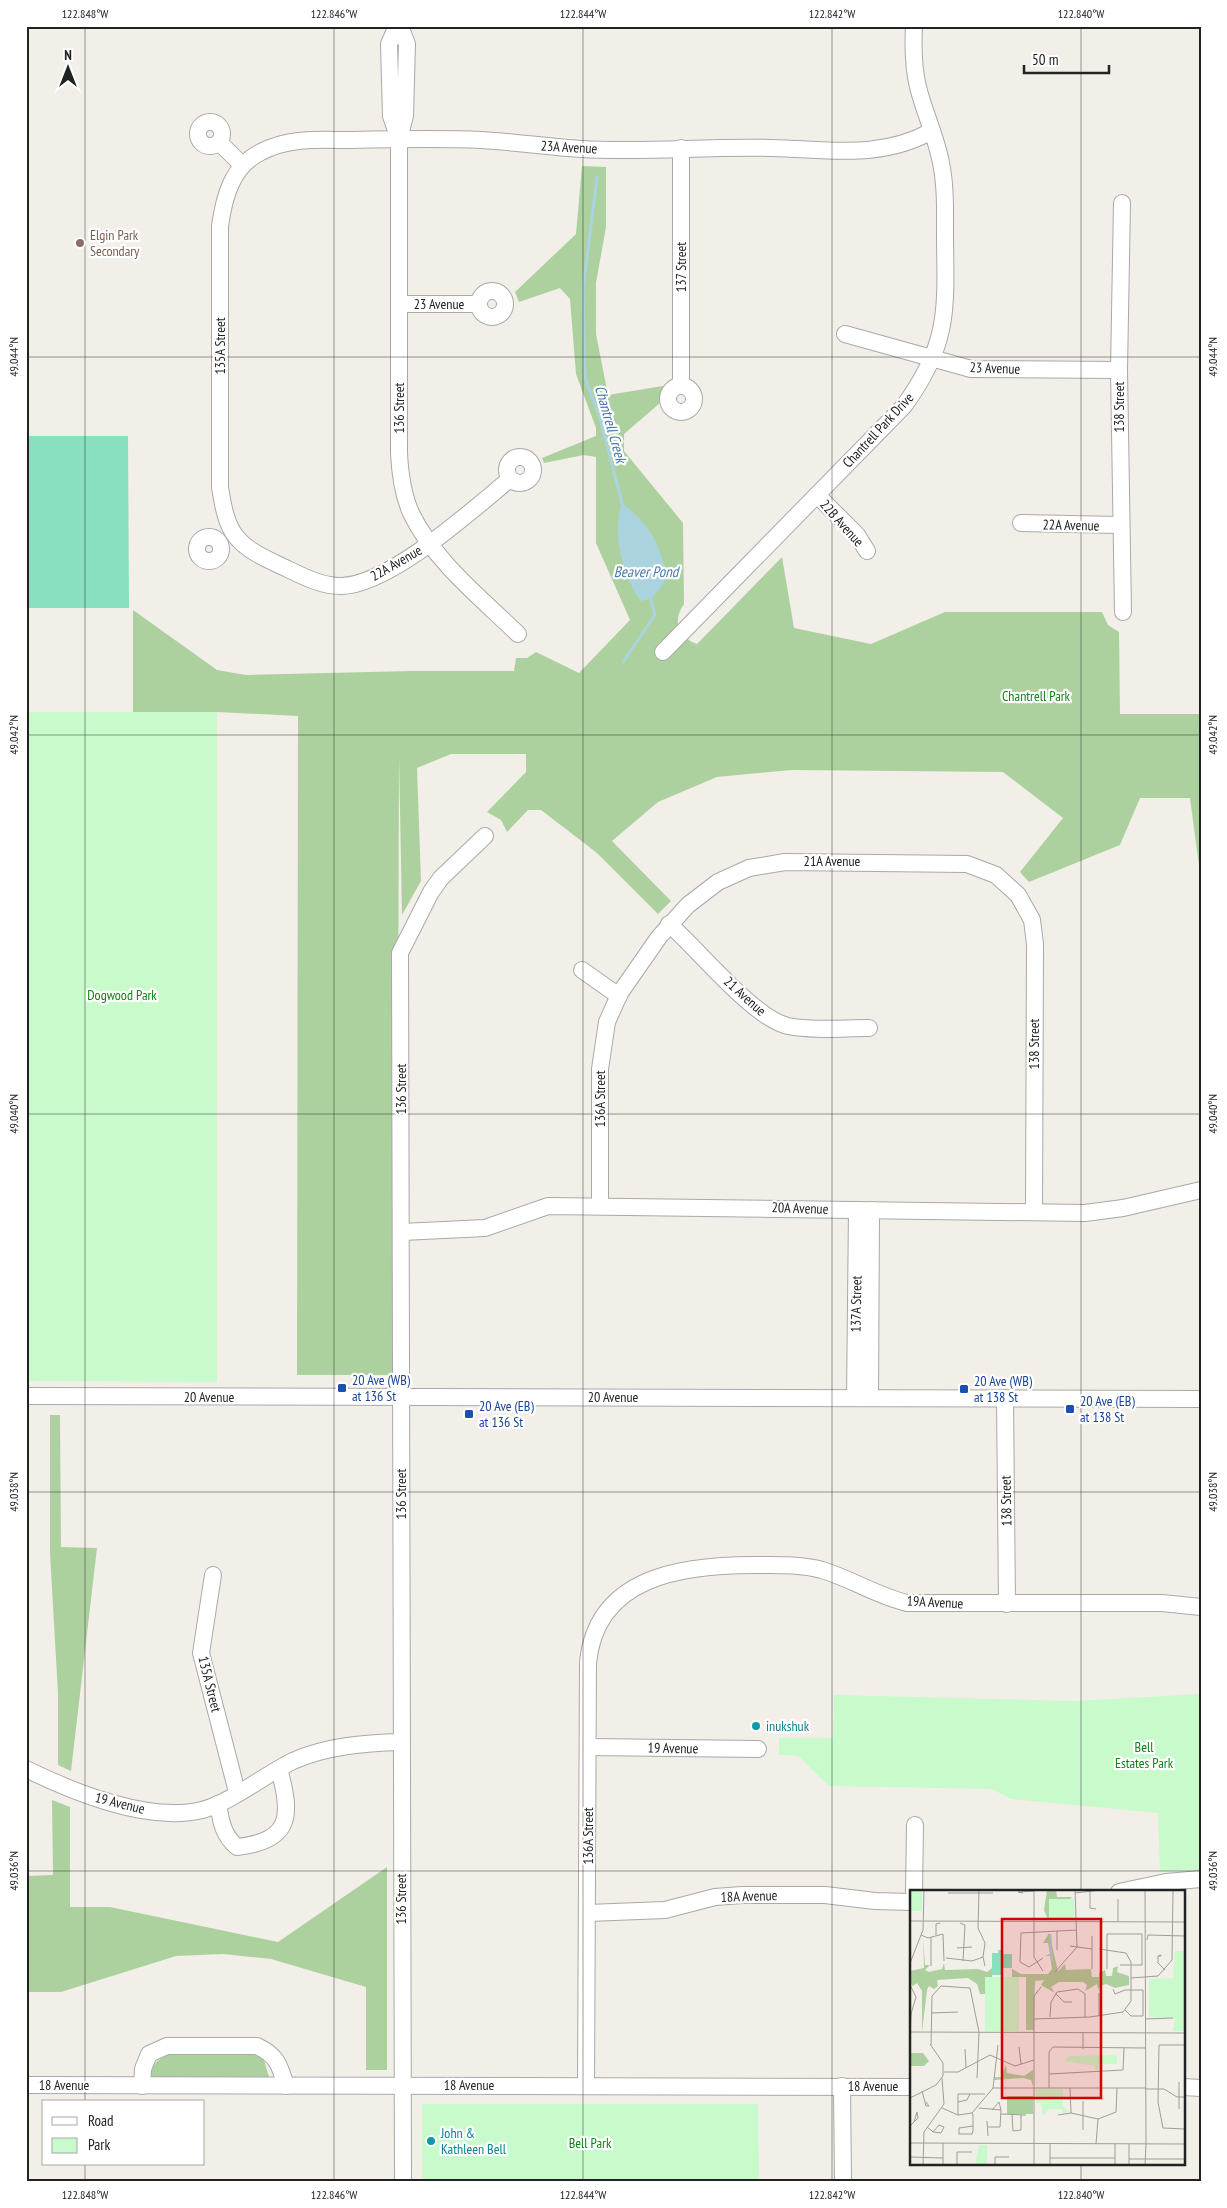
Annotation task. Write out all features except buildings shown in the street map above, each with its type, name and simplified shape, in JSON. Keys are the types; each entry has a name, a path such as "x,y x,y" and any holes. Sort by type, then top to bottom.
{"street":[{"name":"136 Street","path":"398,26 389,44 391,116 399,139 400,469 412,514 430,543 444,562 518,634"},
{"name":"Chantrell Park Drive","path":"663,652 904,406 922,381 934,358 940,341 946,304 944,188 941,162 917,86 913,46 914,26"},
{"name":"23A Avenue","path":"242,166 260,152 288,141 482,140 584,149 770,148 860,152 884,150 903,145 932,131"},
{"path":"219,142 242,166"},
{"name":"137 Street","path":"681,148 681,386"},
{"name":"135A Street","path":"225,536 220,487 220,226 224,200 232,181 242,166"},
{"name":"138 Street","path":"1122,203 1119,370 1122,612"},
{"name":"23 Avenue","path":"399,304 479,304"},
{"name":"23 Avenue","path":"845,334 971,368 1119,370"},
{"name":"22A Avenue","path":"225,536 254,553 317,582 342,586 368,581 430,543 510,479"},
{"name":"22B Avenue","path":"817,495 857,535 867,551"},
{"name":"22A Avenue","path":"1021,523 1120,525"},
{"name":"136 Street","path":"403,2182 400,953 430,892 441,878 485,836"},
{"name":"21A Avenue","path":"669,924 702,893 718,882 749,868 768,863 808,860 951,862 982,868 1008,885"},
{"name":"138 Street","path":"1008,885 1018,895 1029,913 1035,944 1034,1212"},
{"name":"136A Street","path":"600,1205 601,1053 607,1022 619,996 669,924"},
{"name":"21 Avenue","path":"669,924 751,1004 777,1022 809,1028 869,1028"},
{"path":"582,970 619,996"},
{"name":"20A Avenue","path":"402,1232 476,1229 498,1224 548,1206 600,1205 1034,1212 1111,1211 1201,1190"},
{"name":"137A Street","path":"862,1398 864,1210"},
{"name":"20 Avenue","path":"26,1396 1201,1399"},
{"name":"138 Street","path":"1005,1398 1007,1604"},
{"name":"19A Avenue","path":"621,1596 648,1582 695,1568 724,1565 786,1565 823,1570 889,1599 907,1602 1007,1604 1162,1603 1201,1607"},
{"name":"135A Street","path":"213,1575 201,1653 238,1792"},
{"name":"136A Street","path":"586,2085 590,1648 600,1619 621,1596"},
{"name":"19 Avenue","path":"26,1769 73,1790 133,1807 166,1813 201,1810 218,1804 294,1761 324,1751 355,1745 401,1742"},
{"name":"19 Avenue","path":"588,1747 758,1749"},
{"path":"218,1804 222,1828 229,1840 237,1847 259,1845 276,1836 286,1816 287,1798 279,1769"},
{"path":"914,1890 915,1825"},
{"path":"1128,1890 1166,1882 1201,1879"},
{"name":"18A Avenue","path":"588,1913 665,1910 715,1897 742,1895 825,1896 910,1902"},
{"path":"142,2086 142,2069 150,2054 167,2046 257,2046 270,2051 279,2065 286,2086"},
{"name":"18 Avenue","path":"26,2085 910,2087"},
{"path":"842,2086 843,2182"},
{"path":"1184,2087 1201,2088"}],"green space":[{"name":"Chantrell Park","path":"582,166 606,167 606,227 596,283 596,334 608,395 663,386 660,403 624,434 624,451 683,523 684,604 678,616 681,633 697,644 782,557 794,628 871,644 945,612 1102,612 1108,625 1119,632 1120,714 1201,714 1201,881 1190,798 1140,798 1120,845 1029,882 1020,872 1063,818 1003,772 792,770 717,777 658,802 612,841 671,901 658,914 597,853 541,810 528,810 507,832 501,820 487,812 526,772 526,754 451,754 417,768 421,881 402,915 399,756 397,1375 297,1375 298,716 217,712 217,1361 26,1160 26,712 133,712 133,610 217,670 246,675 411,671 514,671 516,658 527,658 536,652 579,673 630,620 596,543 596,457 584,455 544,463 542,458 596,436 596,428 576,374 570,299 560,288 519,302 515,292 576,234"},
{"path":"26,436 128,436 129,608 26,608"},
{"name":"Dogwood Park","path":"26,712 217,712 217,1382 26,1381"},
{"path":"50,1415 60,1415 61,1547 97,1548 71,1771 58,1765 58,1694 50,1553"},
{"name":"Bell Estates Park","path":"1201,1694 1201,1870 1160,1871 1158,1813 1011,1799 992,1789 829,1786 798,1756 779,1755 779,1738 833,1738 834,1695 1074,1701"},
{"path":"52,1800 70,1807 70,1907 110,1907 278,1942 387,1867 387,2070 366,2070 366,1987 271,1959 223,1954 176,1956 61,1992 26,1992 26,1876 53,1875"},
{"path":"258,2053 264,2060 269,2077 148,2078 156,2062 172,2054"},
{"name":"Bell Park","path":"422,2104 758,2104 759,2182 422,2182"}],"water":[{"name":"Beaver Pond","path":"622,503 640,519 652,534 668,575 654,596 646,600 640,601 628,578 620,554 618,528"}],"waterway":[{"name":"Chantrell Creek","path":"597,177 583,290 585,378 600,418 623,507"},
{"name":"Chantrell Creek","path":"623,662 655,615 650,596"}],"place":[{"name":"Elgin Park Secondary","path":"80,243"},
{"name":"20 Ave (WB) at 136 St","path":"342,1388"},
{"name":"20 Ave (WB) at 138 St","path":"964,1389"},
{"name":"20 Ave (EB) at 138 St","path":"1070,1409"},
{"name":"20 Ave (EB) at 136 St","path":"469,1414"},
{"name":"inukshuk","path":"756,1726"},
{"name":"John & Kathleen Bell","path":"431,2141"}]}
